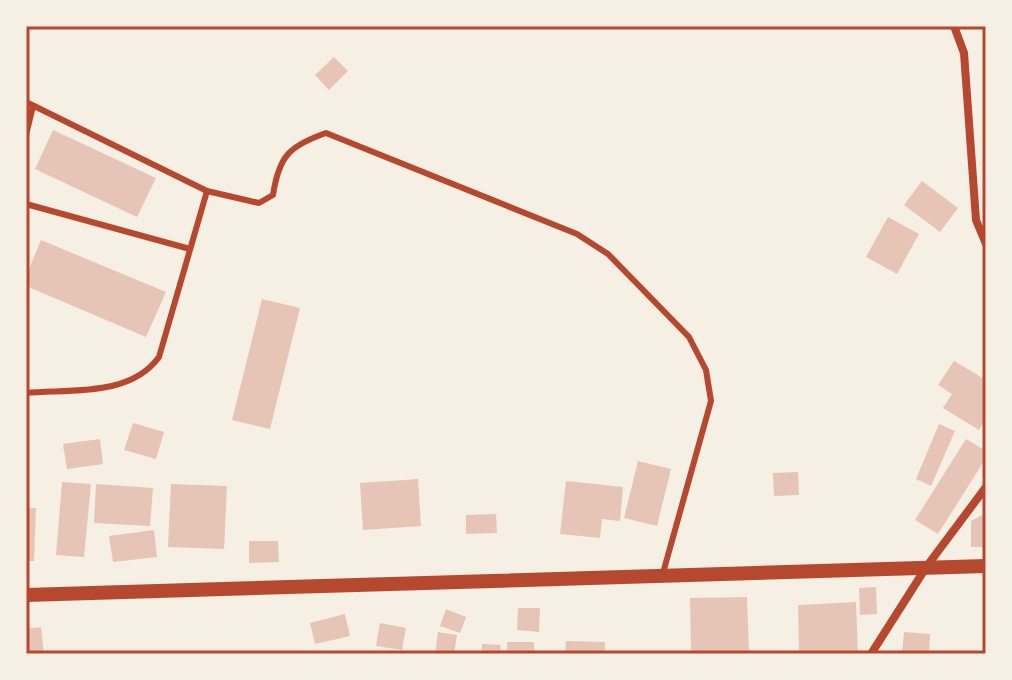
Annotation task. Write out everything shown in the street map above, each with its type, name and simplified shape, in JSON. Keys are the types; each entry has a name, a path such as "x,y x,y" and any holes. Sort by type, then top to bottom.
{"street":[{"path":"954,26 964,53 976,220 986,244"},
{"path":"871,654 927,566 986,487"},
{"path":"26,595 986,566"}],"lane":[{"path":"26,135 30,104 207,191 259,203 273,195 277,168 296,143 326,133 577,234 608,254 689,337 706,370 711,401 663,574"},
{"path":"26,393 126,385 147,374 159,357 207,191"},
{"path":"26,204 190,249"}],"building":[{"path":"334,57 348,71 329,90 315,75"},
{"path":"53,130 156,178 137,217 35,169"},
{"path":"922,181 958,208 940,232 904,205"},
{"path":"888,217 919,234 897,274 866,257"},
{"path":"41,240 166,292 146,337 26,286 26,276"},
{"path":"262,299 300,308 270,429 232,420"},
{"path":"954,361 986,380 986,419 979,430 943,408 952,394 938,385"},
{"path":"133,423 164,432 156,459 124,450"},
{"path":"939,424 955,431 931,486 916,479"},
{"path":"100,439 103,464 67,469 63,444"},
{"path":"966,439 986,451 986,458 938,534 915,520"},
{"path":"638,461 671,469 657,526 624,518"},
{"path":"798,472 799,495 774,496 773,473"},
{"path":"418,479 421,526 363,530 360,483"},
{"path":"566,481 623,487 620,521 602,519 600,538 560,534"},
{"path":"62,482 91,484 84,557 56,555"},
{"path":"96,484 153,488 150,526 94,523"},
{"path":"171,484 227,486 224,549 168,547"},
{"path":"26,508 36,508 34,561 26,561"},
{"path":"986,513 986,547 971,547 971,521"},
{"path":"496,514 497,533 466,534 466,515"},
{"path":"154,530 157,557 113,562 109,536"},
{"path":"249,541 278,541 279,562 249,563"},
{"path":"876,587 877,614 860,615 859,588"},
{"path":"747,597 749,654 691,654 690,598"},
{"path":"856,602 858,654 799,654 798,605"},
{"path":"518,608 540,608 539,632 517,630"},
{"path":"446,609 466,617 460,633 440,626"},
{"path":"345,614 350,636 315,644 310,623"},
{"path":"380,623 406,628 402,650 376,646"},
{"path":"41,627 44,654 26,654 26,629"},
{"path":"438,632 457,635 454,654 435,654"},
{"path":"904,632 930,634 929,654 902,654"},
{"path":"566,641 605,642 605,654 565,654"},
{"path":"507,642 534,642 534,654 507,654"},
{"path":"482,644 501,645 500,654 482,654"}]}
